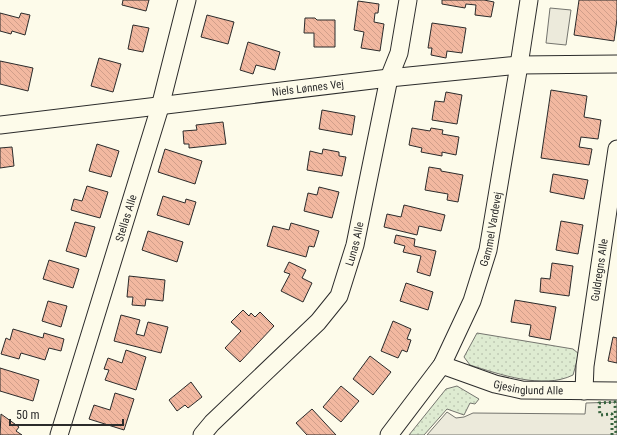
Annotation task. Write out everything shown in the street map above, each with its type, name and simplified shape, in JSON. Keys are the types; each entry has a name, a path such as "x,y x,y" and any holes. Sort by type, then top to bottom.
{"street":[{"name":"Stellas Alle","path":"59,435 160,107 187,0"},
{"name":"Lunas Alle","path":"202,435 212,423 318,322 339,296 355,245 389,78 399,53 408,0"},
{"name":"Gammel Vardevej","path":"389,435 442,365 472,301 488,250 529,0"},
{"name":"Niels Lønnes Vej","path":"0,125 160,107 389,78 519,65 617,64"},
{"name":"Guldregns Alle","path":"584,391 585,366 615,173 617,149"},
{"name":"Gjesinglund Alle","path":"442,365 495,384 522,390 617,391"}],"green space":[{"path":"477,333 573,349 579,354 573,375 561,379 535,381 507,376 470,365 464,357"},
{"path":"457,386 479,399 475,404 470,403 464,415 447,409 424,435 409,435 446,389"}],"shaded area":[{"path":"550,8 571,10 566,45 546,43"},
{"path":"617,402 617,435 427,435 447,412 456,418 464,417 473,413 585,414 586,403"}],"building":[{"path":"123,0 149,0 146,11 122,5"},
{"path":"442,0 484,0 494,2 491,17 475,15 476,5 466,4 465,8 442,4"},
{"path":"579,0 617,0 617,19 614,41 574,35"},
{"path":"358,1 379,4 378,13 375,13 374,22 384,24 380,51 361,48 364,32 354,30"},
{"path":"0,13 19,18 21,13 30,15 25,35 12,31 11,34 0,31"},
{"path":"207,15 234,22 228,44 201,37"},
{"path":"305,18 335,20 335,47 314,47 314,33 304,33"},
{"path":"432,23 466,28 462,53 447,51 446,58 431,55 432,48 428,48"},
{"path":"133,25 149,28 143,52 128,49"},
{"path":"248,42 280,52 275,70 256,65 253,74 240,70"},
{"path":"99,58 121,64 113,92 91,86"},
{"path":"0,61 33,68 28,91 0,84"},
{"path":"551,90 587,96 584,117 601,120 598,139 581,137 579,147 592,149 589,165 541,158"},
{"path":"446,92 462,95 457,124 432,120 435,101 444,102"},
{"path":"322,110 355,116 352,135 319,129"},
{"path":"223,122 226,144 189,148 189,144 184,144 183,131 197,130 196,125"},
{"path":"412,128 430,131 431,128 443,130 442,134 459,137 456,155 442,152 442,156 421,152 422,148 409,145"},
{"path":"97,144 119,151 111,177 89,171"},
{"path":"12,147 14,166 0,168 0,148"},
{"path":"165,149 202,161 195,184 158,172"},
{"path":"323,149 339,152 339,156 346,157 342,176 307,170 310,151 322,154"},
{"path":"429,167 463,175 458,202 447,200 448,194 425,190"},
{"path":"553,174 588,180 584,199 550,192"},
{"path":"87,186 108,192 100,218 71,210 74,199 82,201"},
{"path":"319,187 339,192 332,218 304,211 308,193 317,195"},
{"path":"163,196 185,203 186,199 196,202 189,225 157,215"},
{"path":"404,205 445,215 441,231 419,226 417,235 384,227 387,214 401,217"},
{"path":"561,221 583,225 578,254 556,250"},
{"path":"75,222 95,227 86,257 66,251"},
{"path":"291,223 319,231 314,247 309,246 306,257 267,246 273,226 289,230"},
{"path":"148,231 183,242 177,262 142,250"},
{"path":"396,235 415,239 414,246 436,251 430,276 417,272 421,256 403,252 405,246 394,243"},
{"path":"49,260 79,269 73,288 43,279"},
{"path":"289,262 306,270 302,278 312,283 303,302 281,291 290,274 284,272"},
{"path":"552,263 573,266 569,296 540,292 541,278 550,279"},
{"path":"129,276 165,280 163,301 146,299 145,306 132,305 133,297 127,297"},
{"path":"406,283 433,292 428,310 400,301"},
{"path":"515,300 556,307 550,340 529,336 531,325 511,322"},
{"path":"48,301 67,306 61,327 42,321"},
{"path":"243,310 249,316 251,313 255,317 260,312 274,326 240,362 225,348 241,331 231,322"},
{"path":"121,315 140,320 136,334 144,336 148,322 168,327 161,353 114,341"},
{"path":"393,321 411,329 407,339 411,340 407,352 402,350 398,358 381,351"},
{"path":"13,329 43,338 44,333 64,339 61,351 49,348 45,360 21,353 19,359 1,354 6,338 10,340"},
{"path":"613,337 617,338 617,363 608,361"},
{"path":"126,350 146,357 136,390 105,380 109,370 104,369 108,358 122,363"},
{"path":"370,356 391,372 373,395 353,379"},
{"path":"0,368 39,380 33,401 0,391"},
{"path":"191,382 202,397 188,408 185,405 177,411 169,400"},
{"path":"341,386 359,401 341,422 323,407"},
{"path":"115,393 134,399 124,430 89,419 94,405 110,410"},
{"path":"312,409 336,435 307,435 296,423"},
{"path":"1,414 19,427 16,431 22,435 0,435"}],"hedge":[{"path":"612,435 612,414 600,415 599,403 615,402 616,435"}]}
